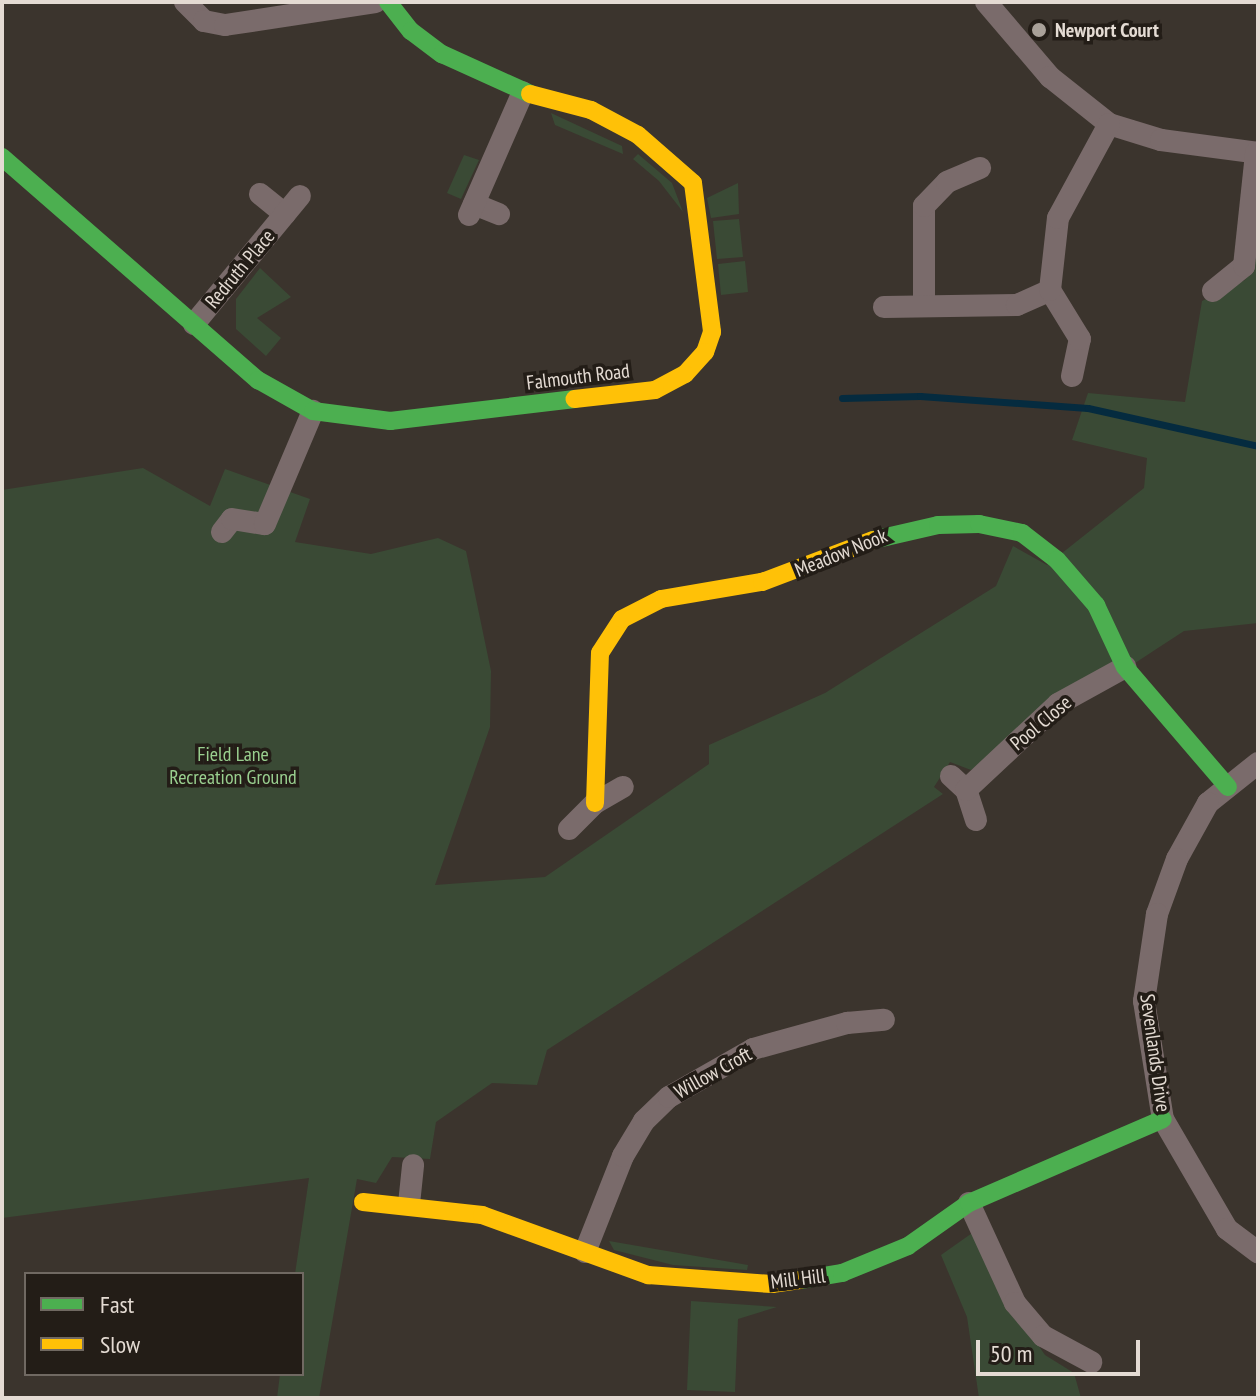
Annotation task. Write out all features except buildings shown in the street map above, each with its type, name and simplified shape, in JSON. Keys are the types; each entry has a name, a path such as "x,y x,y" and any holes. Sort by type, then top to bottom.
{"street":[{"path":"185,2 204,21 225,25 375,2"},
{"name":"Falmouth Road","path":"2,157 258,380 313,411 390,421 643,392 671,384 705,352 712,332 693,183 638,135 591,110 523,92 442,54 411,31 388,2"},
{"path":"986,2 1050,77 1109,124 1161,140 1257,153 1244,266 1213,291"},
{"path":"499,214 471,209 523,92"},
{"path":"1072,376 1080,339 1050,290 1058,218 1109,124"},
{"path":"924,306 924,206 947,182 980,168"},
{"name":"Redruth Place","path":"260,194 285,214"},
{"name":"Redruth Place","path":"194,324 300,196"},
{"path":"884,307 1017,305 1050,290"},
{"path":"222,532 232,519 265,524 313,411"},
{"name":"Meadow Nook","path":"595,803 600,653 622,619 661,599 789,575 896,531 979,524 1022,533 1057,560 1096,605 1125,667 1228,787"},
{"name":"Pool Close","path":"976,820 959,783 1058,704 1125,667"},
{"name":"Sevenlands Drive","path":"1258,763 1208,803 1177,859 1147,958 1144,1001 1163,1119 1227,1229 1258,1252"},
{"path":"569,829 595,803 623,787"},
{"name":"Willow Croft","path":"585,1252 623,1156 644,1121 669,1097 753,1049 847,1023 884,1020"},
{"name":"Mill Hill","path":"363,1202 409,1204 482,1215 648,1275 772,1284 842,1273 896,1251 969,1203 1163,1119"},
{"path":"409,1204 413,1165"},
{"path":"969,1203 1015,1303 1043,1336 1091,1362"}],"green space":[{"path":"551,113 622,146 623,154 555,125"},
{"path":"638,154 672,183 683,212 659,181 633,159"},
{"path":"464,155 479,160 461,199 447,193"},
{"path":"738,183 739,214 711,218 707,198"},
{"path":"739,219 743,257 717,259 713,221"},
{"name":"Field Lane Recreation Ground","path":"1254,249 1258,249 1258,623 1184,631 971,770 950,762 934,787 943,794 547,1050 537,1085 492,1083 436,1122 430,1159 392,1157 376,1183 357,1179 319,1398 277,1398 280,1376 304,1376 304,1272 295,1272 309,1178 2,1218 2,490 143,468 210,506 225,469 310,499 295,542 371,554 438,538 466,551 491,671 490,727 435,885 545,877 709,764 709,745 825,693 996,586 1013,546 1047,565 1144,488 1147,458 1072,440 1088,393 1185,402 1202,301 1245,280 1254,266"},
{"path":"745,261 748,292 721,295 718,264"},
{"path":"260,268 291,297 257,318 281,338 266,356 236,329 236,299"},
{"path":"975,1231 1014,1310 1045,1355 1074,1373 1081,1398 979,1398 967,1317 941,1255"},
{"path":"609,1241 748,1265 747,1270 673,1265 614,1250"},
{"path":"691,1301 777,1307 738,1319 735,1392 687,1390"}],"waterway":[{"path":"842,398 920,396 1088,408 1258,446"}],"traffic: fast":[{"path":"388,2 411,31 442,54 530,94"},
{"path":"2,157 258,380 313,411 390,421 575,399"},
{"path":"873,540 938,525 979,524 1022,533 1057,560 1096,605 1125,667 1228,787"},
{"path":"800,1280 842,1273 908,1246 969,1203 1163,1119"}],"traffic: slow":[{"path":"530,94 591,110 638,135 693,183 712,332 705,352 685,374 655,390 575,399"},
{"path":"595,803 600,653 622,619 661,599 762,582 873,540"},
{"path":"363,1202 482,1215 648,1275 772,1284 800,1280"}],"place":[{"name":"Newport Court","path":"1039,30"}]}
